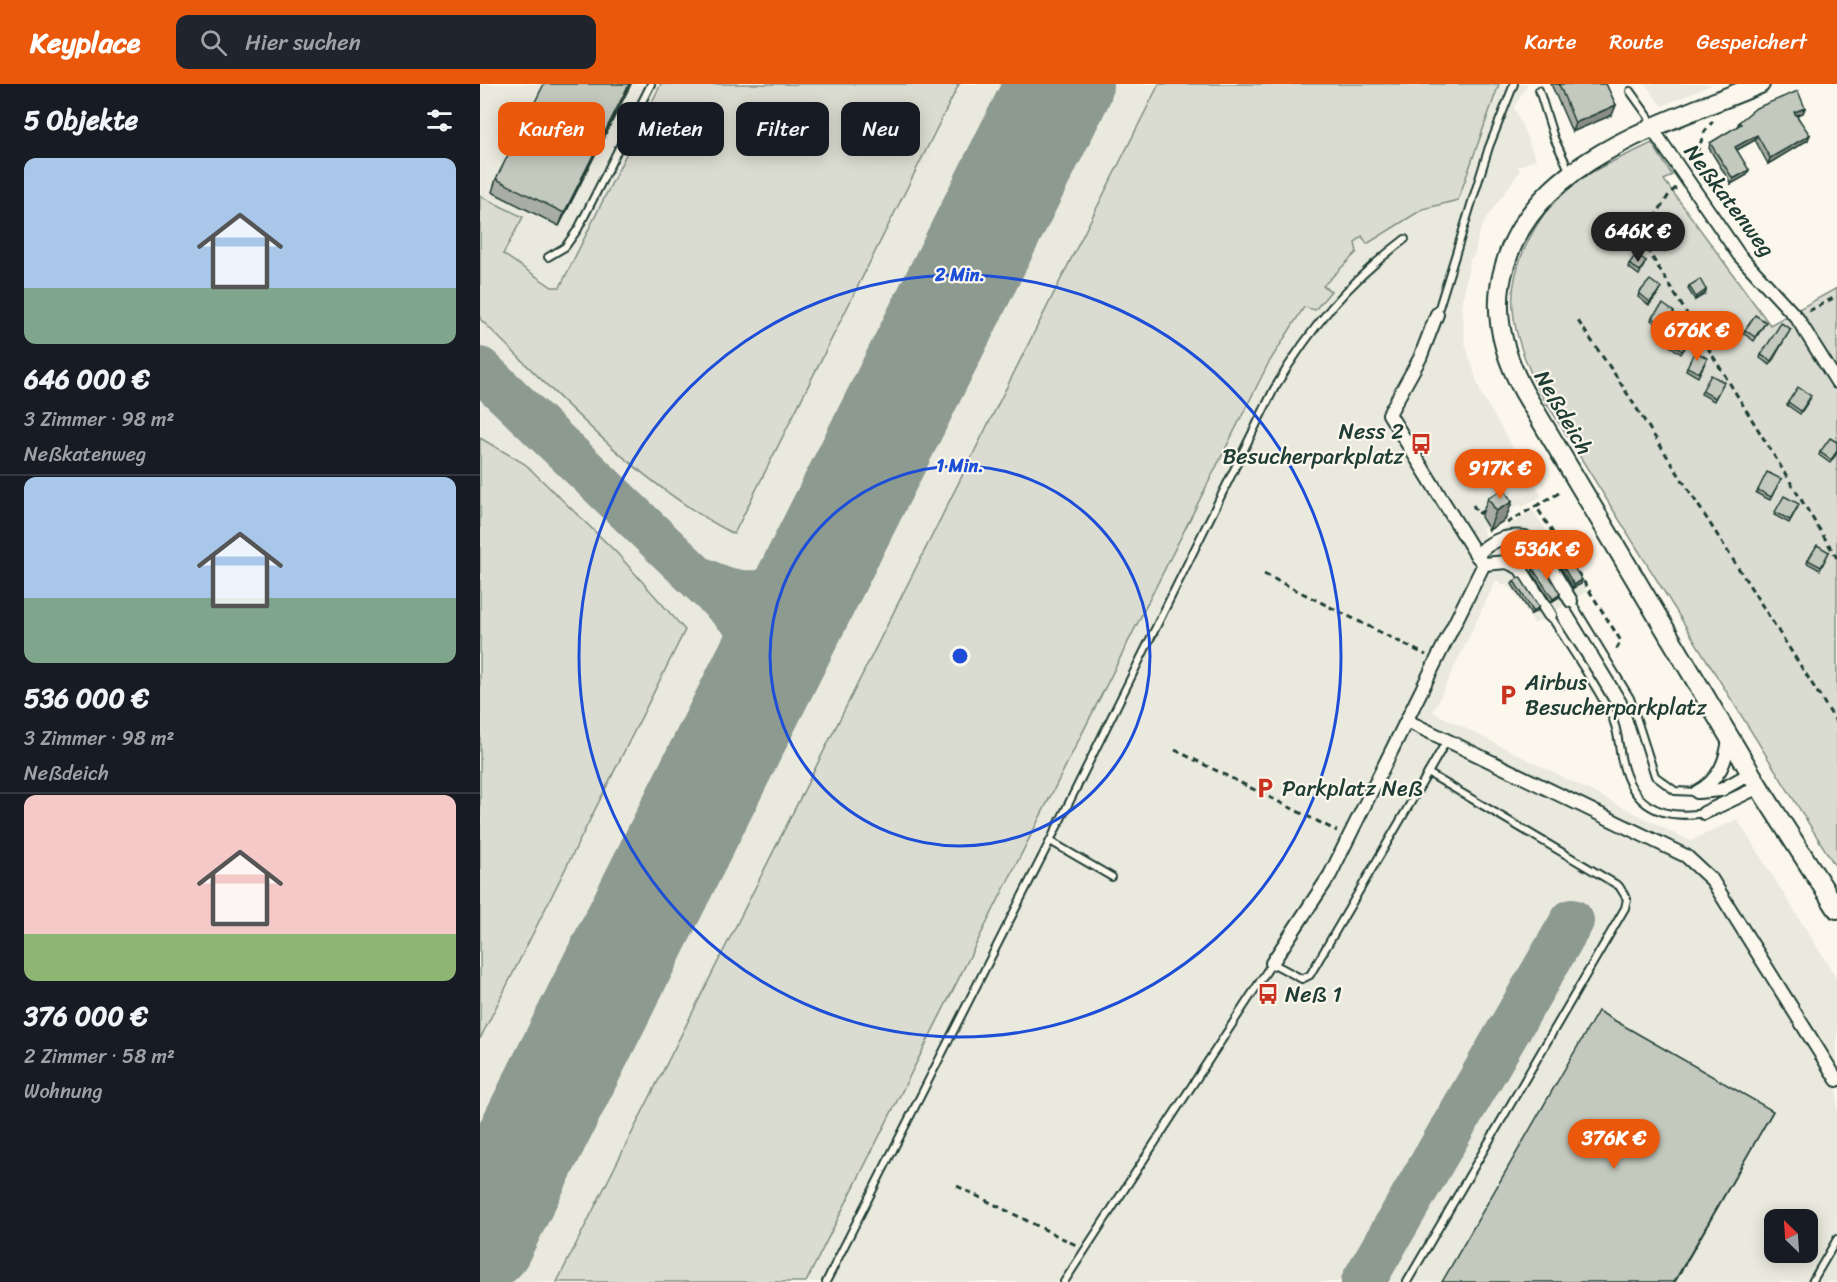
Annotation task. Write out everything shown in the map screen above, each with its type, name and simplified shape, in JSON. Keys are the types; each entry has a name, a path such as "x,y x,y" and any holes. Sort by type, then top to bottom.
{"street":[{"name":"Neßdeich","path":"1760,84 1653,130 1570,172 1531,211 1509,252 1498,288 1497,308 1503,341 1524,392 1755,780 1837,909"},
{"name":"Neßkatenweg","path":"1653,130 1739,255 1797,318 1837,382"},
{"path":"1437,314 1420,358 1389,414 1480,560"},
{"path":"1272,963 1330,875 1437,660 1480,560 1490,543 1517,536 1532,541 1539,548 1571,601"},
{"path":"1480,560 1507,562 1520,568 1550,615"},
{"path":"1407,721 1686,856 1697,864 1720,892 1837,1080"},
{"path":"1697,792 1710,784 1722,767 1729,736"},
{"path":"1697,792 1721,790 1755,780"},
{"path":"1704,813 1755,780"}],"lane":[{"path":"548,257 565,247 578,229 651,84"},
{"path":"1437,314 1486,157 1514,84"},
{"path":"1539,90 1554,138 1570,172"},
{"path":"1630,91 1648,116 1653,130"},
{"path":"826,1282 1050,841 1274,389 1302,342 1324,313 1372,264 1405,239"},
{"path":"1571,601 1630,698 1655,776 1674,791 1697,792"},
{"path":"1550,615 1609,710 1617,732 1627,778 1634,792 1647,805 1665,814 1677,816 1704,813"},
{"path":"1064,1282 1272,963 1300,979 1308,977 1447,740"},
{"path":"1407,1282 1624,908 1627,898 1619,886 1428,773"},
{"path":"1050,841 1112,877"},
{"path":"1812,1282 1837,1239"}],"path":[{"path":"1695,192 1693,163 1705,131 1716,116 1720,101"},
{"path":"1687,180 1670,193 1641,239 1837,558"},
{"path":"1797,318 1837,296"},
{"path":"1578,321 1616,375 1837,723"},
{"path":"1473,505 1478,514 1487,508 1490,512"},
{"path":"1500,528 1536,506"},
{"path":"1264,574 1437,660"},
{"path":"1175,750 1348,837"},
{"path":"957,1185 1085,1250"}],"shaded area":[{"path":"480,84 1528,84 1514,107 1536,159 1518,167 1520,171 1487,217 1478,236 1475,254 1470,260 1462,303 1465,343 1481,394 1542,496 1522,507 1520,504 1511,509 1512,512 1482,529 1487,538 1533,511 1587,591 1534,624 1514,591 1496,580 1433,712 1690,841 1737,819 1837,979 1837,1282 480,1282"},
{"path":"661,84 959,84 734,534 664,490 631,464 569,407 480,319 480,196 523,217 503,254 552,287 560,287 625,156 724,156 724,102 652,102"},
{"path":"1159,84 1499,84 1458,200 1423,209 1367,244 1362,236 1355,243 1357,252 1323,286 1331,291 1315,310 1304,307 1268,364 806,1282 557,1282"},
{"path":"1645,84 1713,84 1662,106"},
{"path":"1652,143 1672,175 1664,180 1770,325 1837,288 1837,869 1539,391 1516,330 1513,291 1516,273 1530,237 1540,220 1552,204 1579,180"},
{"path":"480,438 525,464 616,552 685,630 480,1039"}],"building":[{"path":"544,84 629,84 620,102 617,102 617,108 605,132 605,102 535,102"},
{"path":"1559,84 1606,84 1616,105 1575,123"},
{"path":"1798,91 1805,108 1794,112 1810,135 1770,158 1757,135 1735,147 1749,170 1733,179 1710,143 1741,124 1739,122 1756,108"},
{"path":"508,156 593,156 564,213 496,179"},
{"path":"1620,229 1632,238 1624,247 1613,239"},
{"path":"1671,231 1677,241 1666,248 1660,237"},
{"path":"1636,254 1646,261 1640,271 1629,264"},
{"path":"1700,279 1706,290 1696,297 1689,286"},
{"path":"1650,280 1661,288 1650,302 1639,293"},
{"path":"1663,304 1674,312 1663,326 1652,317"},
{"path":"1755,315 1766,322 1755,337 1745,330"},
{"path":"1781,323 1791,329 1771,361 1761,355"},
{"path":"1681,327 1693,335 1682,351 1671,343"},
{"path":"1695,351 1707,358 1699,373 1687,367"},
{"path":"1711,375 1724,382 1715,398 1702,391"},
{"path":"1798,387 1811,396 1801,411 1788,402"},
{"path":"1830,438 1837,442 1837,451 1831,460 1820,452"},
{"path":"1767,472 1781,479 1771,497 1758,490"},
{"path":"1504,489 1512,502 1496,511 1488,498"},
{"path":"1784,496 1799,504 1790,520 1775,512"},
{"path":"1817,545 1829,552 1821,567 1808,560"},
{"path":"1563,550 1582,580 1574,585 1556,555"},
{"path":"1542,563 1560,594 1553,599 1533,569"},
{"path":"1520,577 1539,607 1533,611 1514,581"},
{"path":"1598,1011 1773,1111 1674,1282 1442,1282"}],"taxiway":[{"path":"480,369 754,632 765,654 762,678"},
{"path":"702,579 734,591 763,591 790,581 819,564"},
{"path":"1363,1282 1572,921"}],"runway":[{"path":"480,1240 1060,84"}],"place":[{"name":"Ness 2 Besucherparkplatz","path":"1421,444"},
{"name":"Airbus Besucherparkplatz","path":"1508,695"},
{"name":"Parkplatz Neß","path":"1265,788"},
{"name":"Neß 1","path":"1268,994"}]}
